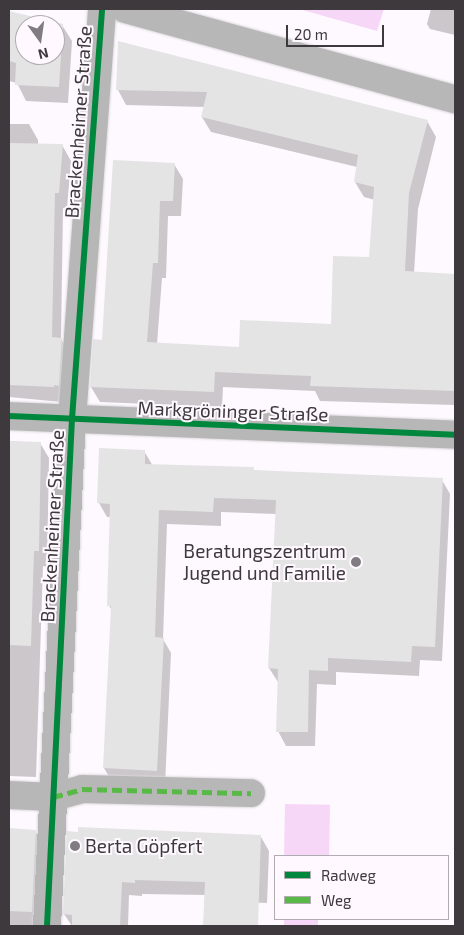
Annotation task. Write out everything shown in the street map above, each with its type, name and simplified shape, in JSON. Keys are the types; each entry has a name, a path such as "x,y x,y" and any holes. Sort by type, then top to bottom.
{"street":[{"name":"Brackenheimer Straße","path":"47,926 72,419 102,9"},
{"path":"125,9 455,99"},
{"name":"Markgröninger Straße","path":"9,416 455,435"},
{"path":"9,795 54,797 82,789 251,793"}],"shaded area":[{"path":"299,9 384,9 377,31"},
{"path":"285,804 330,805 329,855 284,855"},
{"path":"284,920 318,920 318,926 284,926"}],"building":[{"path":"9,11 26,15 15,15 15,63 9,61"},
{"path":"118,41 428,120 409,193 405,271 455,274 455,391 310,386 311,376 215,372 214,392 90,387 93,339 102,340 113,160 175,163 173,201 160,201 158,263 153,263 147,342 239,347 240,320 331,324 333,256 369,257 374,187 354,182 358,155 201,117 207,92 116,90"},
{"path":"16,65 60,65 59,87 15,85"},
{"path":"9,143 63,144 59,193 55,193 52,337 62,338 59,386 54,385 54,387 9,385"},
{"path":"9,441 41,442 39,551 34,551 31,646 9,645"},
{"path":"99,448 145,450 145,464 254,467 253,470 443,478 435,647 412,646 411,662 328,658 328,671 309,670 308,732 276,732 278,669 268,668 276,500 214,498 213,512 159,510 155,637 164,638 157,771 103,768 111,606 107,606 110,504 97,503"},
{"path":"78,827 261,835 258,926 203,926 205,882 135,880 135,883 122,882 120,926 72,926 72,915 63,914 67,831 78,832"},
{"path":"9,828 36,830 32,912 9,911"}],"marked path":[{"path":"53,797 82,789 251,793"}],"cycle path":[{"path":"47,926 72,419 102,9"},
{"path":"9,416 455,435"}],"place":[{"name":"Beratungszentrum Jugend und Familie","path":"356,562"},
{"name":"Berta Göpfert","path":"75,846"}]}
